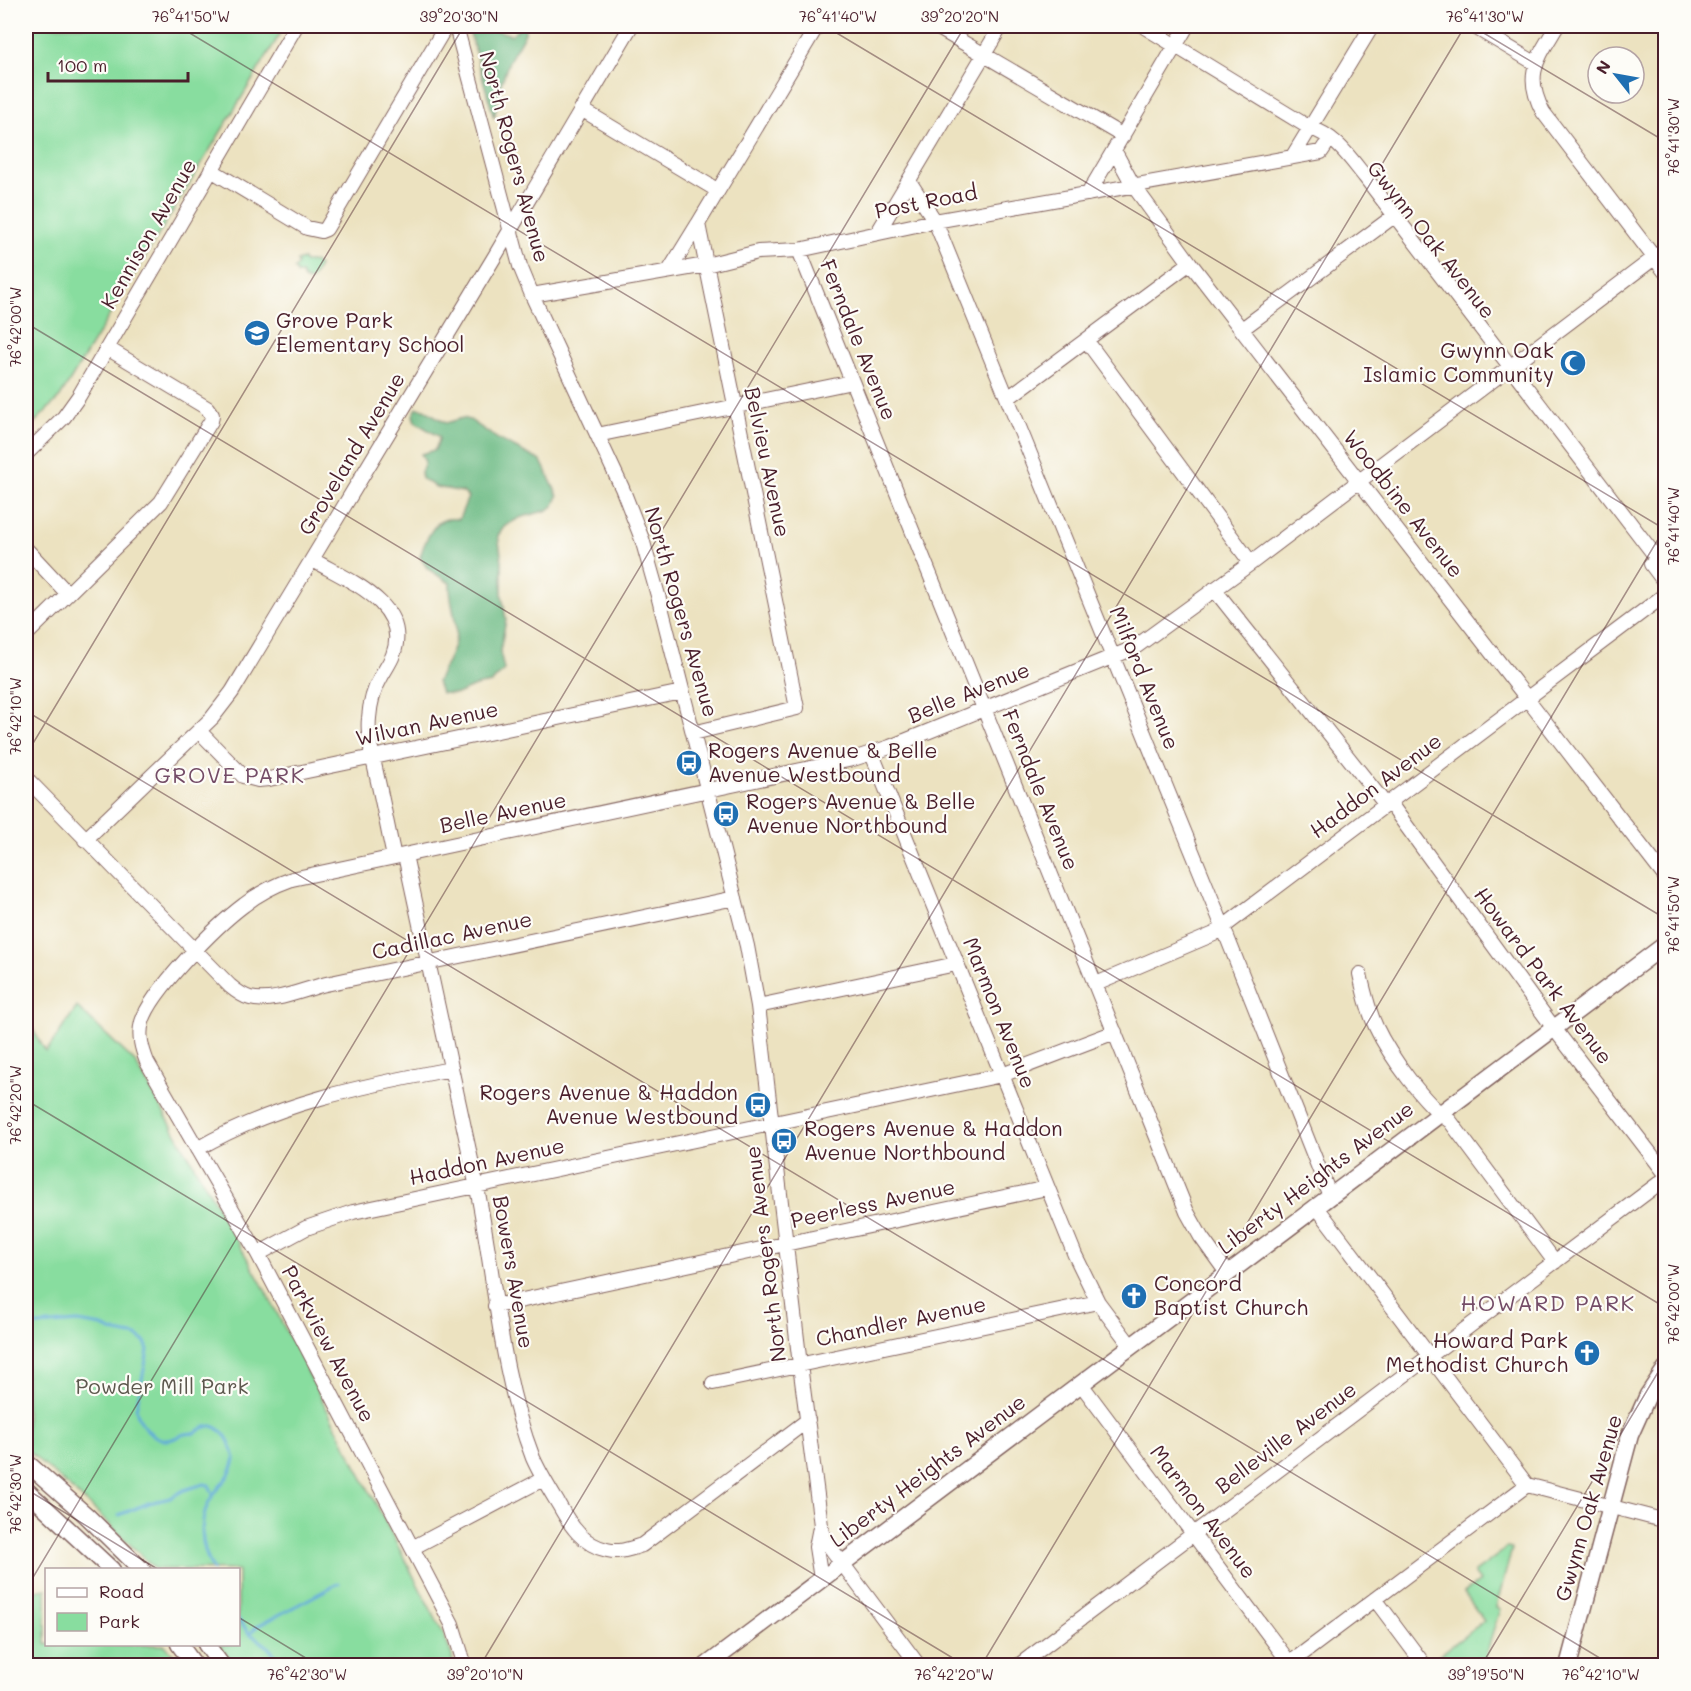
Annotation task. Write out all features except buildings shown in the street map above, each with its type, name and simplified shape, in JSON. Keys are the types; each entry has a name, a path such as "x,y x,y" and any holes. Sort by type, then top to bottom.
{"main road":[{"name":"Liberty Heights Avenue","path":"706,1665 1665,944"},
{"name":"Gwynn Oak Avenue","path":"1568,1665 1630,1436 1648,1395 1665,1368"},
{"path":"26,1462 141,1568"},
{"path":"26,1490 111,1568"},
{"path":"181,1646 195,1665"},
{"path":"208,1646 222,1665"}],"street":[{"name":"Kennison Avenue","path":"26,454 72,407 296,26"},
{"path":"211,170 308,228 321,231 326,228 446,26"},
{"name":"North Rogers Avenue","path":"456,26 520,266 622,488 642,539 735,898 758,1006 820,1525 825,1538 919,1665"},
{"name":"Groveland Avenue","path":"85,840 199,731 232,692 631,26"},
{"path":"669,271 817,26"},
{"path":"935,26 1123,136"},
{"path":"878,232 1001,26"},
{"name":"Gwynn Oak Avenue","path":"1143,26 1310,128 1323,132 1341,148 1390,218 1665,570"},
{"path":"1088,194 1187,26"},
{"path":"1293,156 1372,26"},
{"path":"1473,26 1535,63"},
{"path":"1557,26 1535,63 1534,88 1537,100 1544,112 1660,253 1665,273"},
{"path":"581,109 717,190"},
{"name":"Gwynn Oak Avenue","path":"1310,128 1316,138 1390,218"},
{"name":"Post Road","path":"532,295 706,265 758,252 799,250 935,221 1321,152 1325,146"},
{"name":"Woodbine Avenue","path":"1114,150 1133,185 1190,263 1665,878"},
{"name":"Milford Avenue","path":"909,181 935,221 1223,927 1330,1196"},
{"path":"1242,329 1390,218"},
{"name":"Belvieu Avenue","path":"693,733 797,708 698,224"},
{"name":"Ferndale Avenue","path":"799,250 1187,1212 1201,1237 1227,1273"},
{"name":"Belle Avenue","path":"141,1047 140,1034 147,1010 155,997 195,951 243,905 275,885 310,874 834,764 872,754 1134,648 1251,563 1660,253"},
{"path":"1008,398 1190,263"},
{"path":"1086,340 1251,563"},
{"path":"26,635 161,502 212,422 212,415 207,408 107,348"},
{"name":"Gwynn Oak Avenue","path":"1507,369 1665,584"},
{"path":"597,435 852,382"},
{"path":"26,549 68,594"},
{"name":"Bowers Avenue","path":"313,560 371,594 382,602 393,618 397,638 393,656 379,681 370,705 369,735 428,962 488,1246 495,1306 518,1414 543,1479 568,1520 586,1541 606,1550 617,1552 629,1550 642,1545 808,1420"},
{"name":"Howard Park Avenue","path":"1214,589 1388,803 1553,1028 1665,1174"},
{"name":"Haddon Avenue","path":"1096,984 1214,934 1665,594"},
{"name":"Wilvan Avenue","path":"199,731 237,771 251,778 269,779 682,692"},
{"name":"Marmon Avenue","path":"872,754 1081,1271 1098,1302 1131,1346"},
{"name":"Cadillac Avenue","path":"26,778 195,951 242,995 260,999 270,999 308,988 735,898"},
{"path":"758,1006 957,964"},
{"path":"1360,974 1371,1015 1383,1040 1429,1105 1450,1121 1555,1262"},
{"name":"Haddon Avenue","path":"258,1254 306,1228 336,1217 1002,1075 1115,1032"},
{"name":"Parkview Avenue","path":"141,1047 147,1062 258,1254 452,1624 465,1665"},
{"path":"197,1149 252,1120 325,1095 451,1069"},
{"name":"Belleville Avenue","path":"1018,1665 1665,1178"},
{"name":"Peerless Avenue","path":"495,1306 1047,1188"},
{"path":"1316,1206 1527,1485 1665,1521"},
{"name":"Chandler Avenue","path":"713,1383 1098,1302"},
{"name":"Marmon Avenue","path":"1081,1384 1289,1664"},
{"path":"412,1548 543,1479"},
{"path":"1289,1664 1527,1485"},
{"path":"820,1525 816,1547 821,1579"},
{"path":"1375,1599 1425,1665"}],"green space":[{"path":"26,26 285,26 60,397 26,431"},
{"path":"468,26 492,26 493,29 511,35 521,27 525,28 525,33 509,61 501,84 494,118"},
{"path":"303,259 304,262 314,262 319,266 309,281 294,269 298,265 297,261"},
{"path":"417,408 424,409 446,423 463,418 470,420 498,439 541,461 558,496 554,505 548,510 519,518 505,526 498,535 506,620 500,651 504,670 491,683 475,686 457,694 441,693 437,682 452,651 455,638 456,626 450,583 428,569 420,557 432,530 446,519 459,519 468,497 463,492 436,487 422,479 421,472 425,462 421,454 435,450 440,437 415,422 413,415"},
{"name":"Powder Mill Park","path":"77,1007 135,1062 263,1286 443,1633 453,1665 235,1665 220,1646 240,1646 240,1568 154,1568 96,1511 26,1449 26,1018 46,1052"},
{"path":"1507,1548 1512,1549 1496,1607 1500,1609 1483,1665 1436,1665 1433,1660 1484,1621 1464,1593 1480,1581 1474,1573"},
{"path":"45,1589 45,1646 166,1646 182,1665 26,1665 26,1593"}],"waterway":[{"path":"26,1326 78,1322 137,1336 145,1342 148,1350 136,1409 147,1430 156,1437 167,1440 194,1433 209,1426 217,1428 225,1435 235,1459 229,1475 209,1503 202,1532 205,1551 212,1568"},
{"path":"119,1515 204,1484 209,1485 213,1494"},
{"path":"250,1634 256,1627 339,1583"},
{"path":"240,1622 249,1633 266,1645 285,1666"}],"place":[{"name":"Grove Park Elementary School","path":"257,333"},
{"name":"Gwynn Oak Islamic Community","path":"1573,363"},
{"name":"Rogers Avenue & Belle Avenue Westbound","path":"689,763"},
{"name":"Rogers Avenue & Belle Avenue Northbound","path":"726,814"},
{"name":"Rogers Avenue & Haddon Avenue Westbound","path":"758,1105"},
{"name":"Rogers Avenue & Haddon Avenue Northbound","path":"784,1141"},
{"name":"Concord Baptist Church","path":"1134,1296"},
{"name":"Howard Park Methodist Church","path":"1587,1353"}],"district":[{"name":"GROVE PARK","path":"230,775"},
{"name":"HOWARD PARK","path":"1548,1303"}]}
